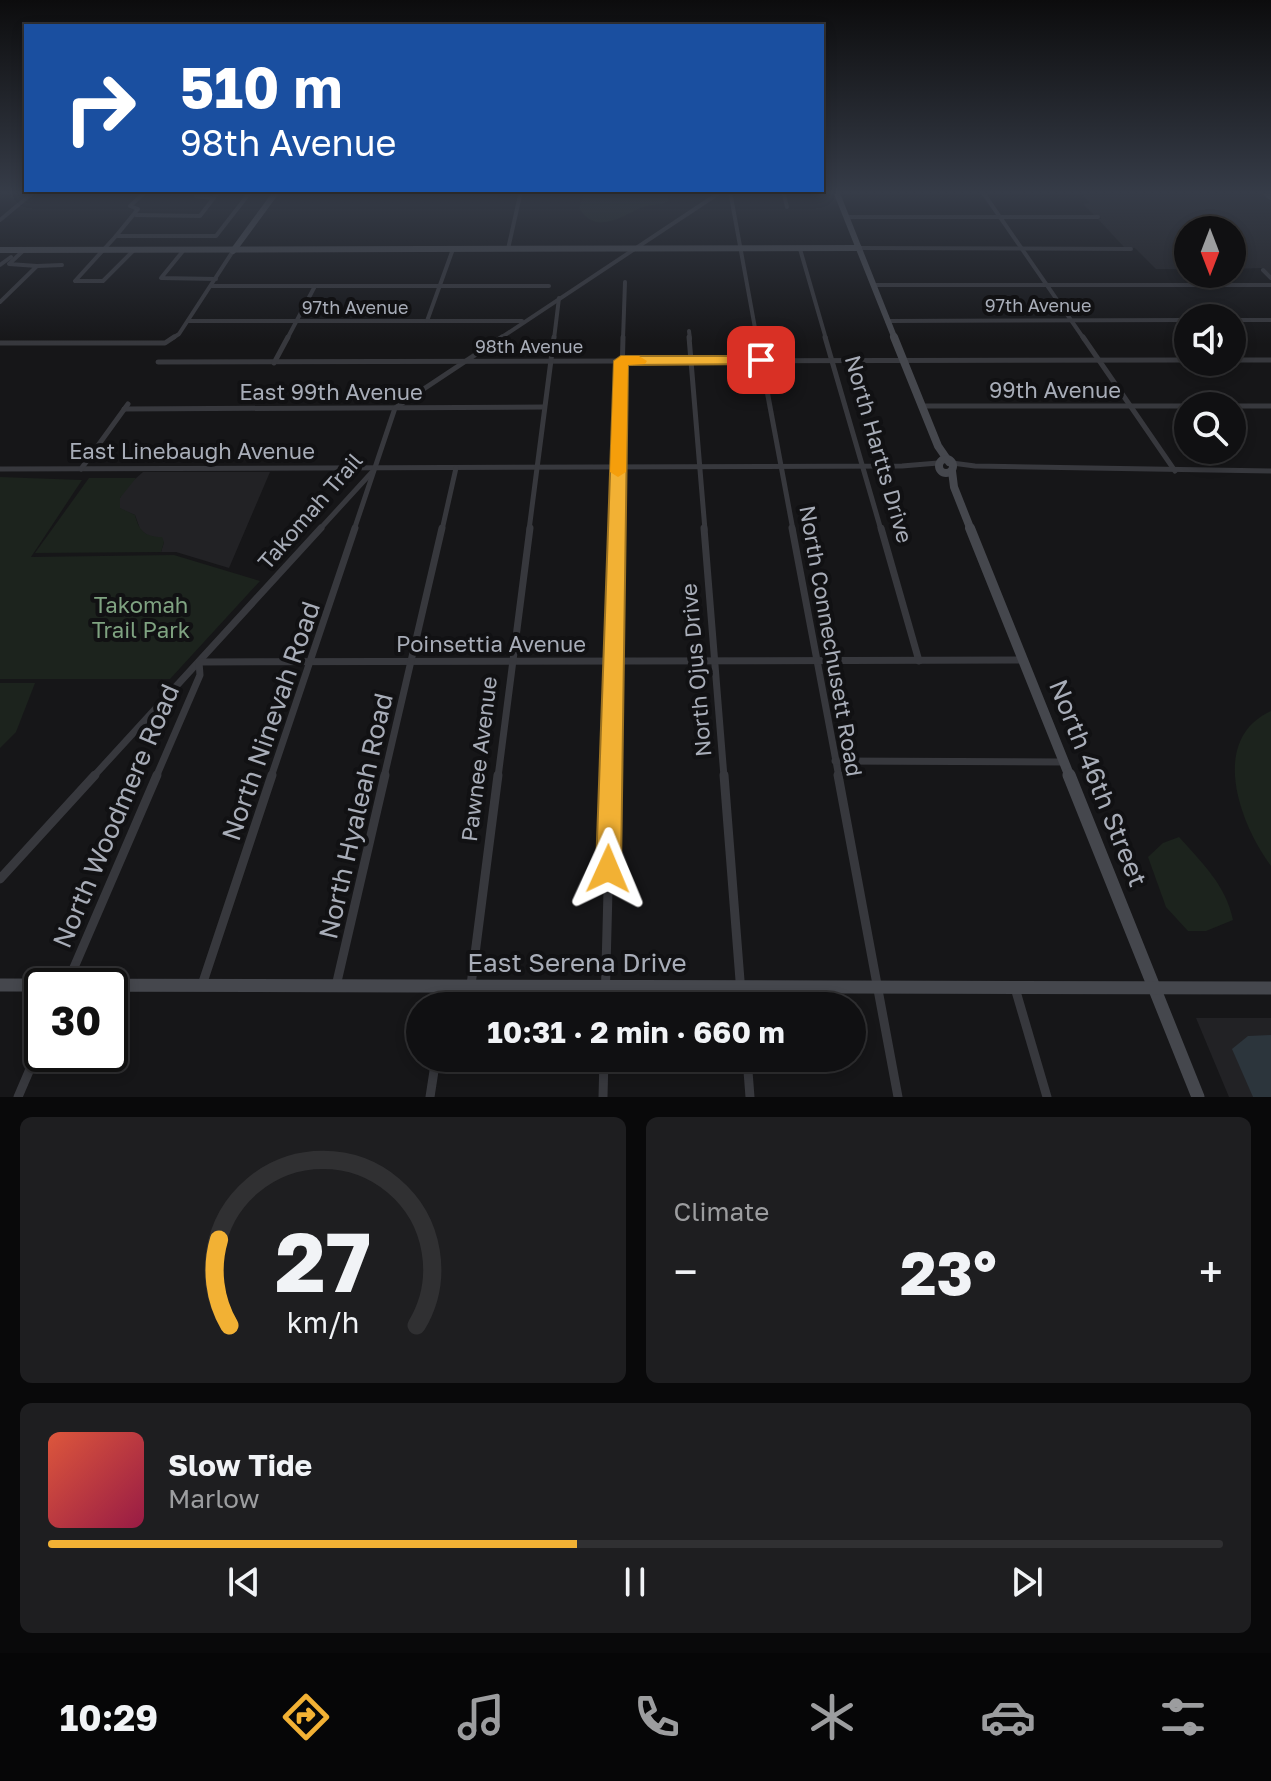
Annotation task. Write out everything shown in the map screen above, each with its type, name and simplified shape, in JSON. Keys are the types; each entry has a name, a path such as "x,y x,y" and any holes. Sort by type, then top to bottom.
{"street":[{"path":"111,242 75,281 103,281 133,251"},
{"path":"190,242 161,278 216,279"},
{"path":"0,343 159,344 179,334 239,242"},
{"path":"508,249 510,242"},
{"path":"395,408 643,242"},
{"name":"North Connechusett Road","path":"739,242 898,1097"},
{"name":"North 46th Street","path":"857,242 1198,1097"},
{"path":"1017,242 1175,471"},
{"path":"427,321 453,249"},
{"name":"North Hartts Drive","path":"800,249 919,661"},
{"path":"0,250 1131,249"},
{"path":"0,265 22,250"},
{"path":"22,250 9,264 62,265"},
{"path":"0,302 37,266"},
{"path":"1263,270 1271,278"},
{"path":"606,992 625,282"},
{"path":"873,285 1271,285"},
{"path":"211,286 549,286"},
{"path":"274,363 315,286"},
{"name":"Pawnee Avenue","path":"471,986 559,298"},
{"name":"97th Avenue","path":"887,321 1174,320"},
{"path":"1246,320 1271,320"},
{"name":"97th Avenue","path":"188,321 522,321"},
{"name":"North Ojus Drive","path":"689,331 741,992"},
{"name":"98th Avenue","path":"158,362 1174,360"},
{"path":"1246,360 1271,360"},
{"name":"East 99th Avenue","path":"81,469 126,406 544,407"},
{"name":"99th Avenue","path":"922,406 1174,406"},
{"path":"1246,406 1271,406"},
{"name":"Takomah Trail","path":"0,879 376,469 395,408"},
{"name":"East Linebaugh Avenue","path":"0,469 975,466 1271,471"},
{"name":"North Hyaleah Road","path":"336,986 456,468"},
{"name":"North Ninevah Road","path":"202,985 376,469"},
{"name":"Poinsettia Avenue","path":"199,662 1023,660"},
{"name":"North Woodmere Road","path":"73,968 200,675 199,662"},
{"path":"835,761 1064,762"},
{"name":"East Serena Drive","path":"0,985 24,985"},
{"name":"East Serena Drive","path":"128,985 1271,988"},
{"path":"446,992 447,986"},
{"path":"1015,988 1047,1097"},
{"path":"18,1097 29,1072"},
{"path":"430,1097 434,1072"},
{"path":"603,1097 604,1072"},
{"path":"748,1072 750,1097"}],"shaded area":[{"path":"1120,242 1174,242 1174,269 1156,269 1135,248 1124,247"},
{"path":"1246,242 1271,242 1271,276 1262,268 1246,269"},
{"path":"143,472 270,472 229,568 176,552 161,552 164,542 149,537 140,529 135,515 120,509 120,498 126,487"},
{"path":"1196,1018 1271,1018 1271,1097 1229,1097"},
{"path":"1271,1035 1271,1097 1253,1097 1232,1049 1248,1036"}],"green space":[{"name":"Takomah Trail Park","path":"0,477 82,480 31,557 174,555 260,581 170,679 0,679"},
{"path":"89,478 136,478 120,498 120,508 135,515 144,532 162,537 161,552 35,553"},
{"path":"0,683 35,683 16,732 0,748"},
{"path":"1271,711 1271,866 1249,828 1241,806 1235,762 1240,742 1252,724"},
{"path":"1179,837 1219,885 1233,920 1206,931 1188,931 1166,907 1148,857 1163,843"}],"slow traffic":[{"path":"618,472 621,361 639,361"}],"route":[{"path":"608,869 621,361 761,360"}]}
